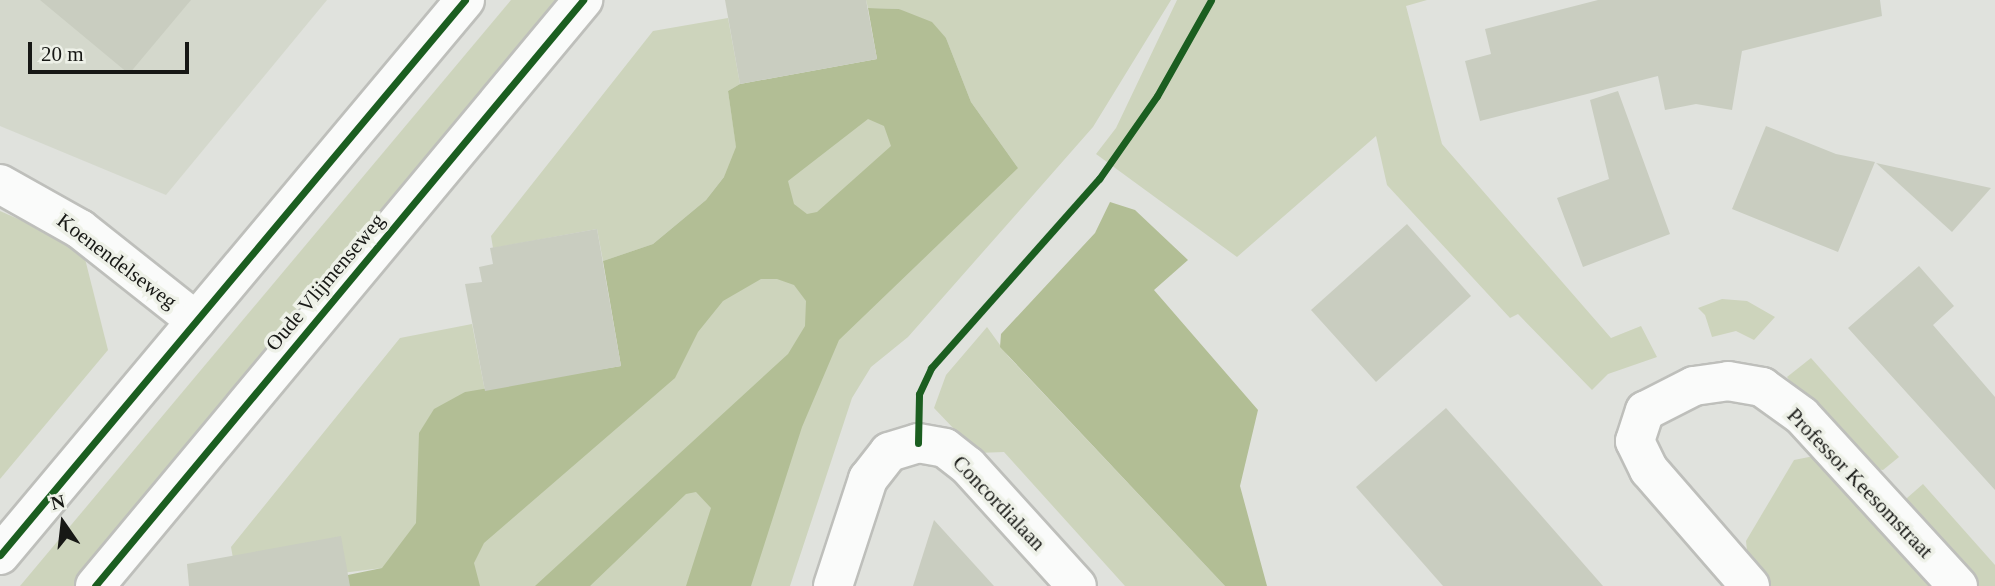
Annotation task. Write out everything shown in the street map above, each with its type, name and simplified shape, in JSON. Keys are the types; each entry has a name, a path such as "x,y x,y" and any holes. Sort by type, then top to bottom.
{"street":[{"path":"0,555 465,0"},
{"name":"Oude Vlijmenseweg","path":"95,586 583,0"},
{"name":"Koenendelseweg","path":"0,184 80,229 196,321"},
{"name":"Professor Keesomstraat","path":"1750,586 1649,470 1635,441 1645,411 1694,386 1728,381 1762,387 1802,416 1958,586"},
{"name":"Concordialaan","path":"833,586 869,479 889,452 918,443 945,448 968,466 1077,586"}],"shaded area":[{"path":"0,0 327,0 166,195 0,126"},
{"path":"511,0 561,0 75,586 20,586"},
{"path":"866,0 1171,0 1093,127 908,337 871,367 852,398 790,586 382,586 382,568 238,586 231,547 400,338 472,324 485,391 465,392 419,470 417,504 643,400 723,227 724,177 706,200 653,244 603,261 597,229 493,248 491,236 653,31 728,18 740,84 728,91 736,145 916,94 1018,168 971,102 946,38 899,9 868,8"},
{"path":"1177,0 1427,0 1406,6 1442,144 1611,338 1641,326 1657,357 1608,374 1592,390 1518,314 1510,318 1387,185 1376,136 1237,257 1096,154 1116,128"},
{"path":"868,8 899,9 932,22 946,38 971,102 1018,168 839,340 802,427 751,586 686,586 711,508 696,492 686,494 590,586 535,586 788,354 805,326 806,301 794,285 777,279 761,279 723,301 698,332 675,378 484,543 474,563 480,586 344,586 343,576 382,568 416,523 419,433 434,409 465,392 621,366 603,261 653,244 706,200 724,177 736,147 728,91 740,84 877,59","holes":["868,119 884,126 891,146 817,212 807,214 794,204 788,181"]},
{"path":"1110,202 1135,210 1188,260 1154,290 1258,410 1240,486 1267,586 1225,586 1000,347 1001,334 1095,233"},
{"path":"0,211 82,247 108,350 0,479"},
{"path":"1722,299 1747,301 1775,317 1754,340 1736,331 1712,337 1705,315 1698,308"},
{"path":"987,327 1008,356 1225,586 1125,586 1004,452 977,453 934,408 946,375"},
{"path":"1811,358 1899,457 1883,470 1869,468 1805,402 1787,377"},
{"path":"1822,458 1938,586 1768,586 1748,561 1746,541 1794,460"},
{"path":"1923,484 1995,565 1995,586 1977,586 1907,508 1907,498"}],"building":[{"path":"40,0 191,0 129,74"},
{"path":"725,0 866,0 877,59 740,84"},
{"path":"1598,0 1880,0 1882,16 1742,51 1732,110 1696,104 1665,110 1658,76 1480,121 1465,61 1491,54 1485,29"},
{"path":"1618,91 1670,234 1583,267 1557,198 1609,179 1590,100"},
{"path":"1766,126 1836,154 1875,162 1838,252 1732,209"},
{"path":"1876,163 1991,188 1952,232"},
{"path":"1407,224 1471,296 1376,382 1311,310"},
{"path":"597,229 621,366 485,391 465,284 482,282 479,267 493,264 490,248"},
{"path":"1919,266 1954,306 1933,325 1995,397 1995,490 1848,328"},
{"path":"1446,408 1603,586 1443,586 1356,487"},
{"path":"934,520 994,586 913,586"},
{"path":"341,536 350,586 189,586 187,564"}],"cycle path":[{"path":"0,555 465,0"},
{"path":"95,586 583,0"},
{"path":"918,443 919,394 931,368 1099,179 1157,96 1211,0"}]}
